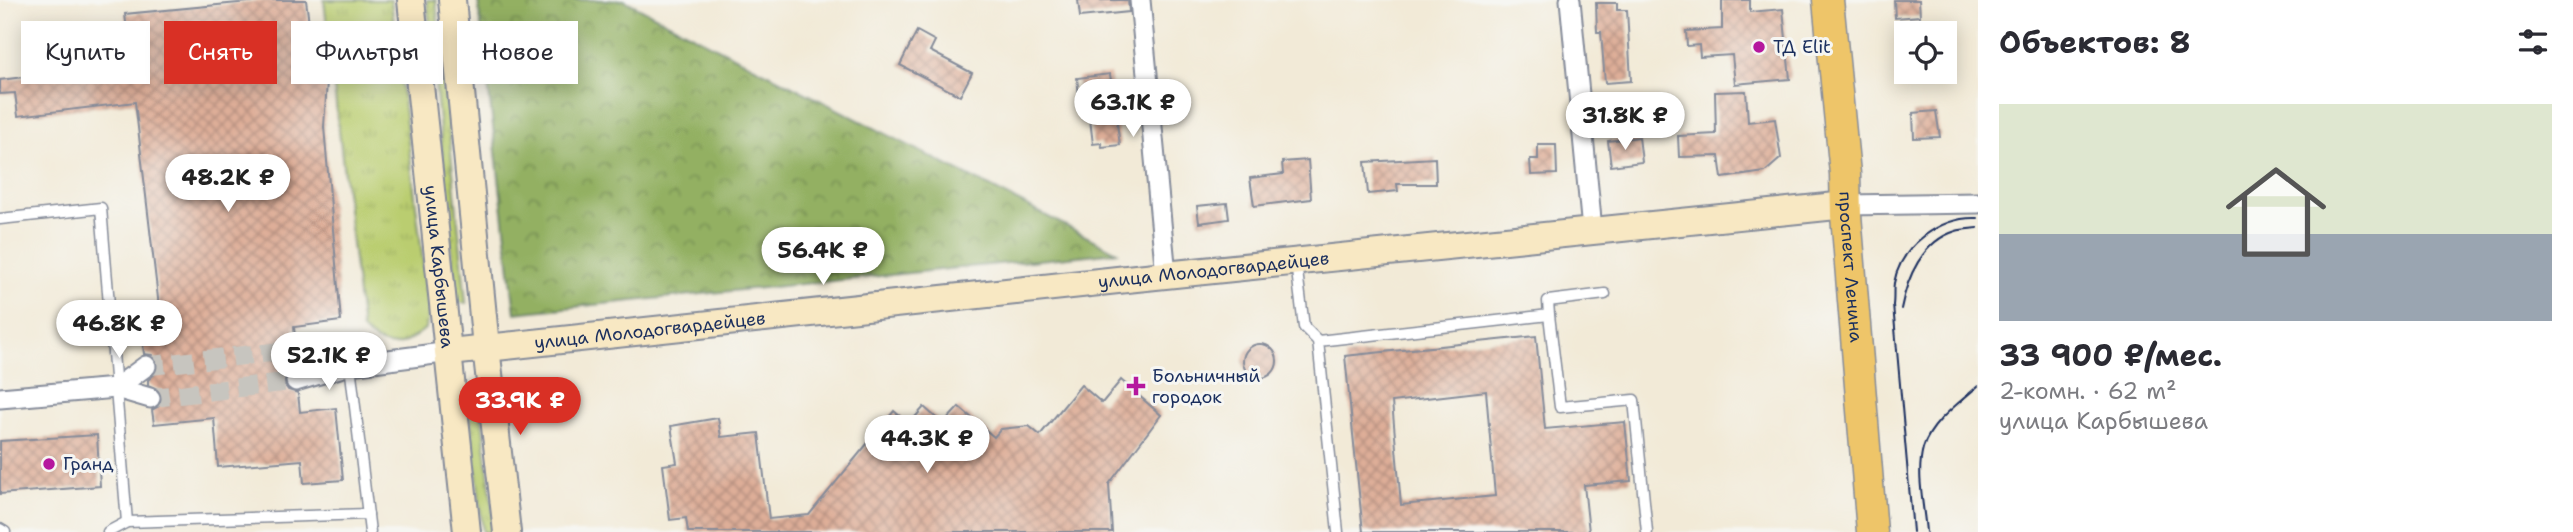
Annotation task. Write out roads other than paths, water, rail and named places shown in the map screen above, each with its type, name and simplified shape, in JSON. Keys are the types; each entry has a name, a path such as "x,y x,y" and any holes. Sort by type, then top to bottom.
{"main road":[{"name":"проспект Ленина","path":"1828,0 1845,174 1872,532"}],"street":[{"name":"улица Карбышева","path":"411,0 467,532"},
{"name":"улица Карбышева","path":"452,0 507,532"},
{"path":"1140,0 1166,275"},
{"path":"1570,0 1592,230"},
{"name":"улица Молодогвардейцев","path":"450,352 1846,205 1978,203"},
{"path":"296,350 350,365"},
{"path":"296,381 350,365 450,352"},
{"path":"116,388 146,366"},
{"path":"0,398 116,388 150,398"}],"lane":[{"path":"0,219 101,208 127,522"},
{"path":"1296,261 1304,327 1318,341 1338,532"},
{"path":"1605,294 1548,301 1560,407 1634,400 1647,532"},
{"path":"1318,341 1549,315"},
{"path":"350,365 370,532"},
{"path":"108,532 127,522 368,514"},
{"path":"0,529 5,532"}],"tunnel":[{"path":"146,366 295,350"},
{"path":"150,398 296,381"}],"tram line":[{"path":"1913,532 1893,305 1894,283 1905,257 1925,236 1950,222 1978,218"},
{"path":"1901,309 1912,273 1925,252 1944,236 1959,230 1978,228"},
{"path":"1926,532 1920,479 1923,448 1939,421 1978,386"}],"place":[{"name":"ТД Elit","path":"1759,47"},
{"name":"Больничный городок","path":"1136,386"},
{"name":"Гранд","path":"49,464"}]}
